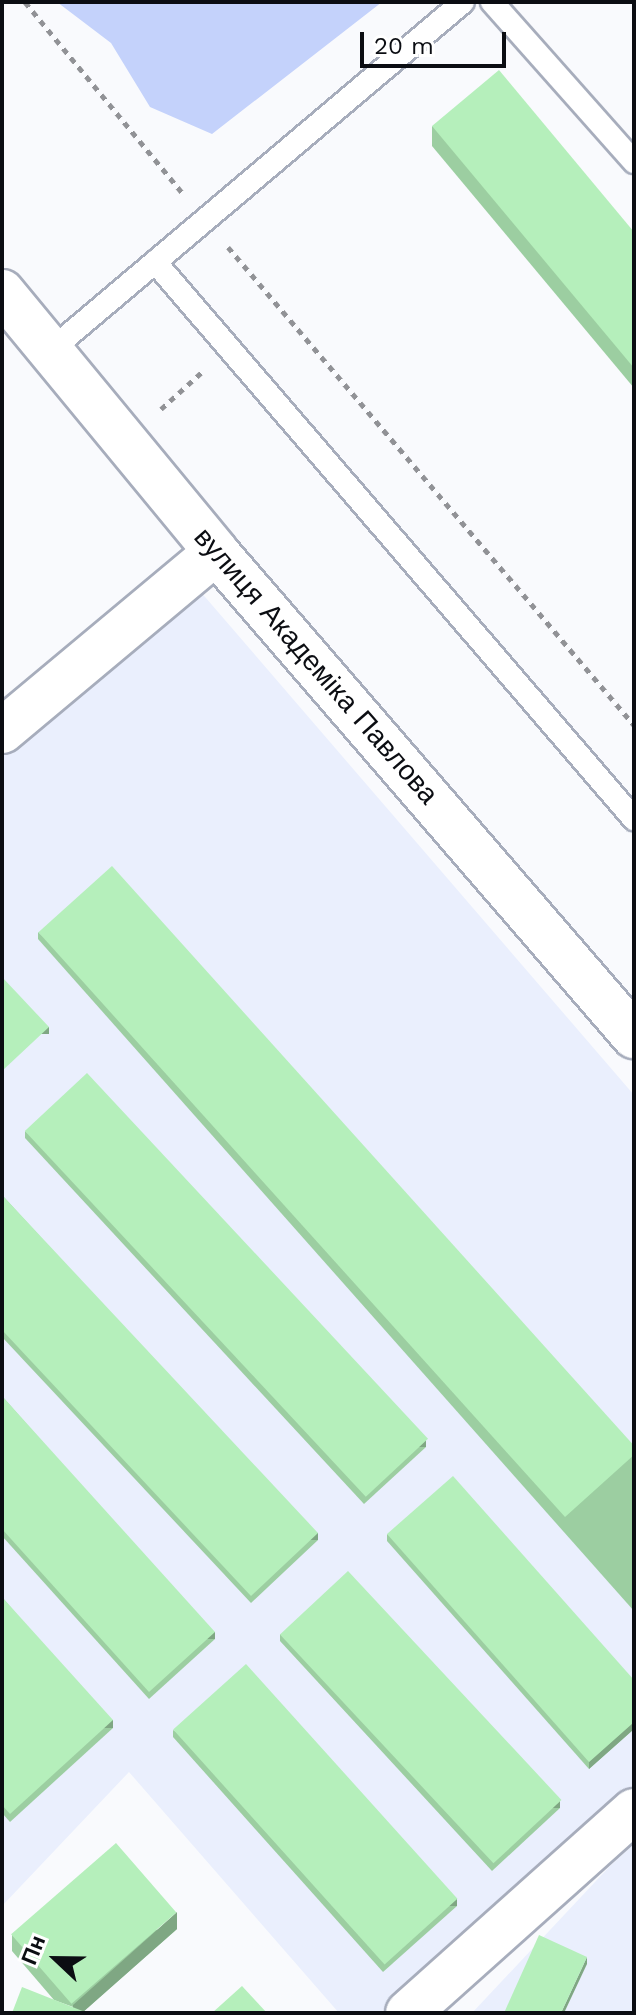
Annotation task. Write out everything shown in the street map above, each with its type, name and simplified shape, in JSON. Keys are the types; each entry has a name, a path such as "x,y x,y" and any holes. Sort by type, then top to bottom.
{"main road":[{"name":"вулиця Академіка Павлова","path":"2,292 216,552 634,1036"},
{"path":"2,731 216,552"},
{"path":"408,2013 634,1811"}],"lane":[{"path":"51,350 203,218 463,2"},
{"path":"492,2 634,162"},
{"path":"155,262 634,819"}],"path":[{"path":"25,2 203,218 634,725"},
{"path":"161,409 229,348"}],"shaded area":[{"path":"57,2 382,2 212,134 150,107 111,43"},
{"path":"187,576 634,1095 634,1785 380,2013 339,2013 129,1772 2,1906 2,739"},
{"path":"634,1844 634,2013 472,2013 610,1866"}],"building":[{"path":"499,70 634,232 634,368 432,126"},
{"path":"112,866 634,1446 634,1455 565,1517 38,932"},
{"path":"2,977 49,1027 2,1071"},
{"path":"87,1073 428,1439 366,1497 25,1131"},
{"path":"2,1195 318,1533 251,1596 2,1330"},
{"path":"2,1396 215,1632 149,1692 2,1529"},
{"path":"453,1476 634,1680 634,1722 589,1762 387,1534"},
{"path":"348,1571 561,1800 493,1863 280,1634"},
{"path":"2,1597 113,1720 10,1814 2,1805"},
{"path":"246,1664 457,1899 385,1964 173,1730"},
{"path":"116,1843 176,1912 71,2004 11,1934"},
{"path":"539,1935 587,1957 561,2013 504,2013"},
{"path":"242,1986 267,2013 212,2013"},
{"path":"22,1987 85,2012 12,2013"}]}
